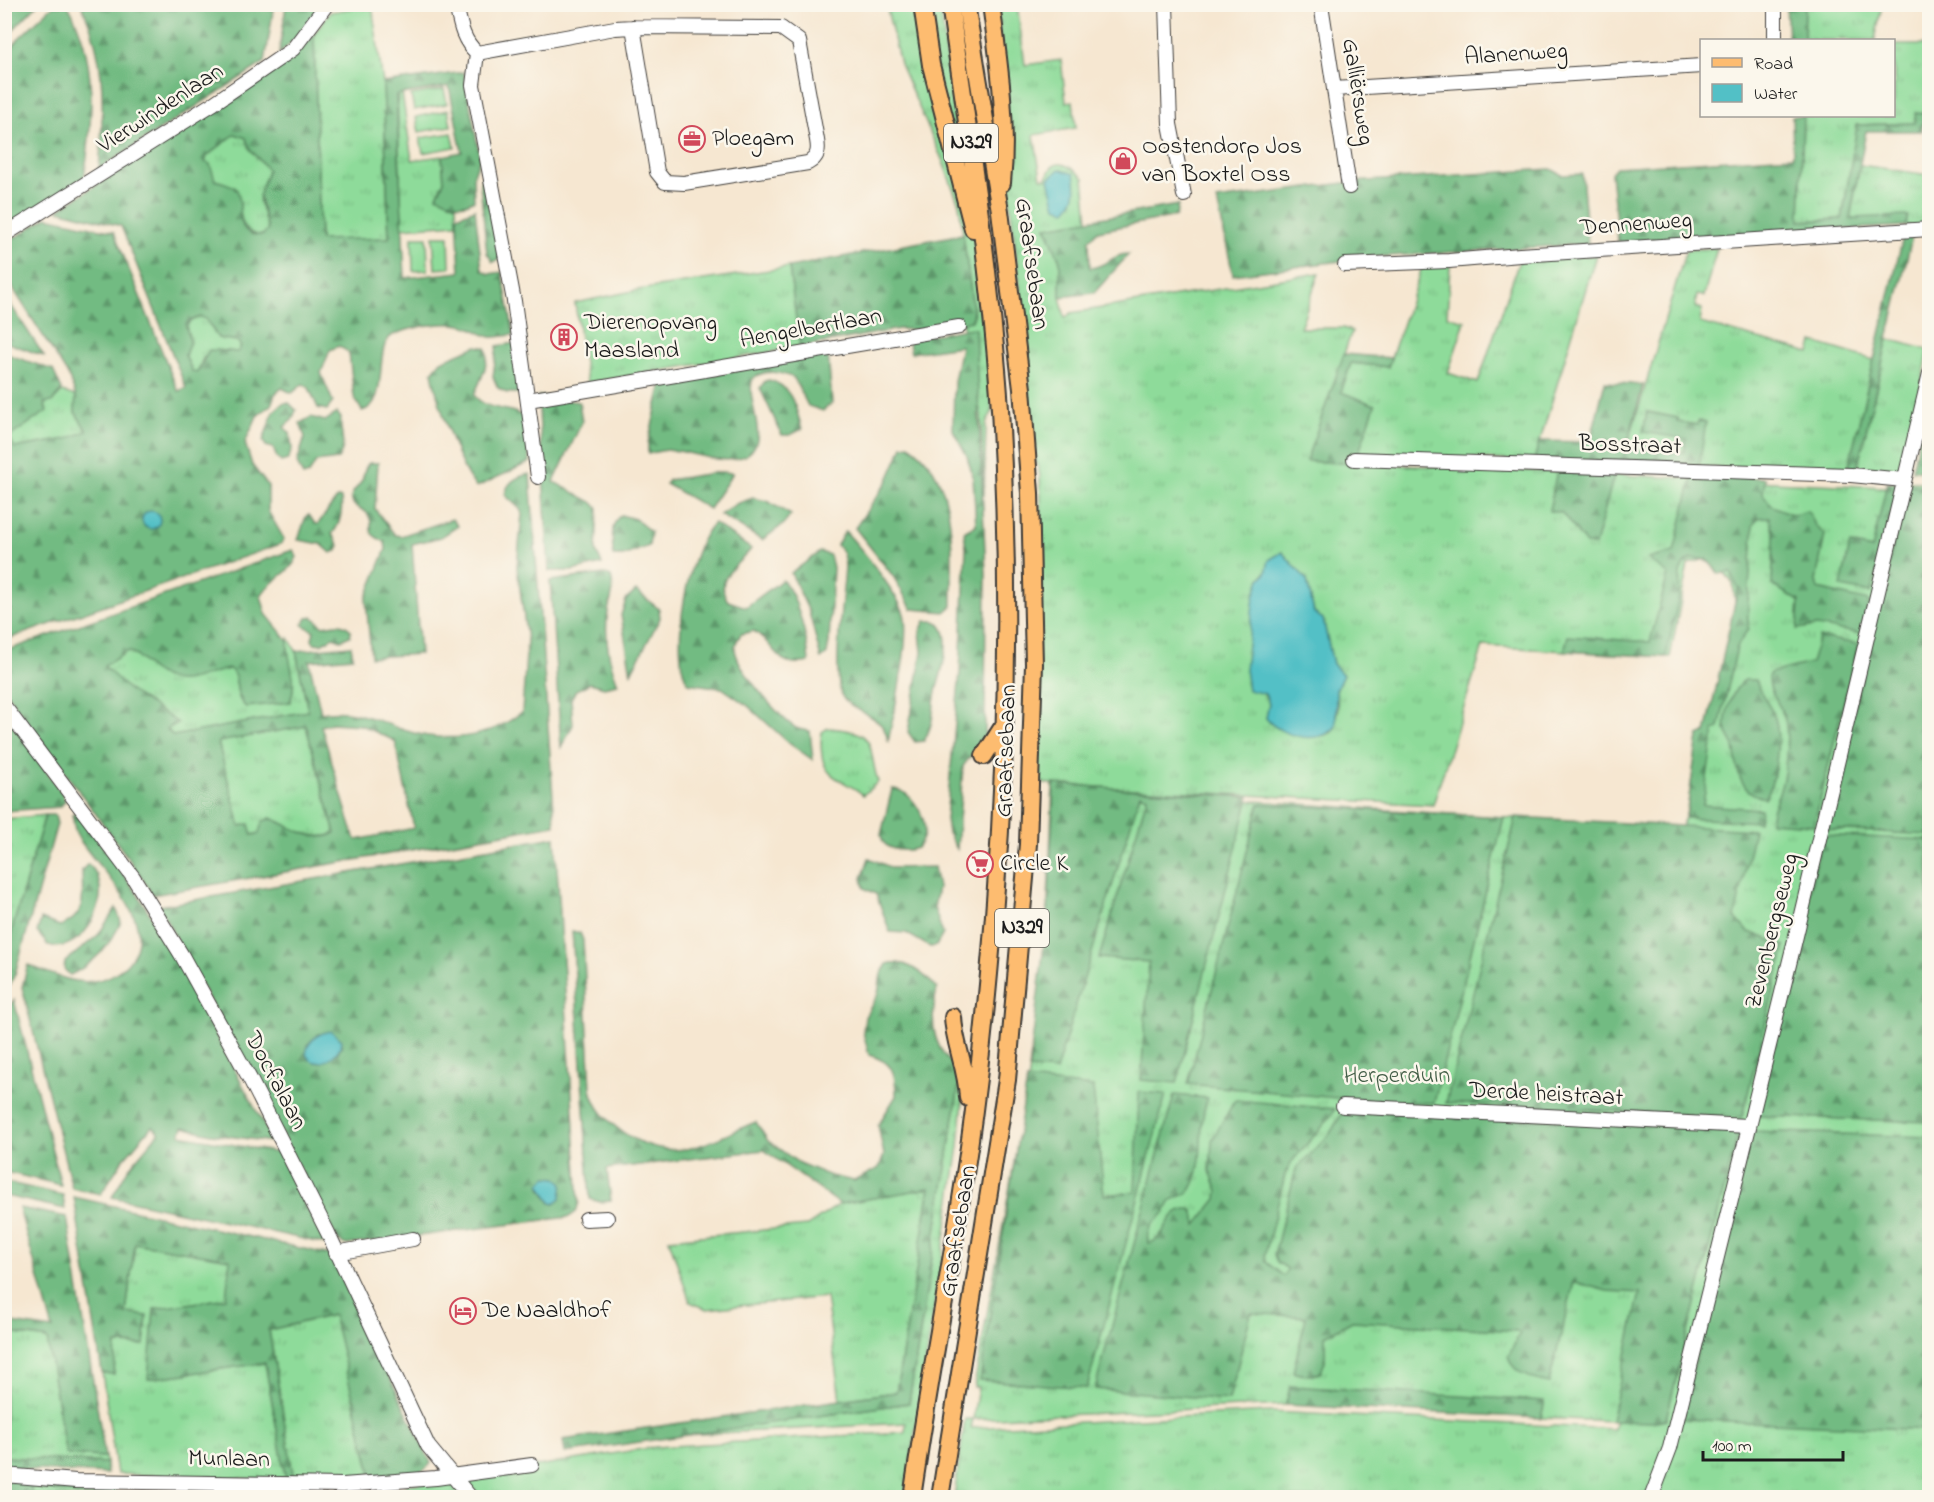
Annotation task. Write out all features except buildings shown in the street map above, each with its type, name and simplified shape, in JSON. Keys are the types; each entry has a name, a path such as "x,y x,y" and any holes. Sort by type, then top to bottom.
{"main road":[{"name":"N329","path":"922,4 931,65 987,282"},
{"name":"Graafsebaan","path":"912,1497 969,1147 995,912 1005,722 1005,580 1000,408 972,150 950,4"},
{"name":"Graafsebaan","path":"940,1497 1007,1080 1028,844 1034,664 1030,494 1017,335 1000,211 966,4"},
{"name":"N329","path":"991,4 998,55 1003,135 1000,211"},
{"path":"984,756 1005,722"},
{"path":"953,1017 967,1083 969,1147"}],"street":[{"name":"Vierwindenlaan","path":"4,235 214,103 293,49 327,4"},
{"path":"456,4 461,29 469,46 477,53"},
{"path":"1166,4 1170,124 1184,195"},
{"name":"Galliërsweg","path":"1321,4 1349,187"},
{"path":"1774,4 1775,39"},
{"path":"477,53 615,28 633,27 781,28 793,34 799,41 818,150 816,158 808,163 696,181 673,184 665,182 657,172 633,27"},
{"path":"477,53 473,85 510,277 538,477"},
{"name":"Alanenweg","path":"1334,89 1700,66"},
{"name":"Dennenweg","path":"1346,265 1449,261 1929,229"},
{"name":"Aengelbertlaan","path":"528,400 959,327"},
{"name":"Zevenbergseweg","path":"1651,1497 1670,1448 1929,373"},
{"name":"Bosstraat","path":"1354,459 1851,475 1904,480"},
{"name":"Docfalaan","path":"4,706 150,901 250,1079 428,1446 471,1497"},
{"name":"Derde heistraat","path":"1342,1106 1748,1126"},
{"path":"586,1219 607,1218"},
{"path":"336,1253 413,1239"},
{"name":"Munlaan","path":"4,1475 76,1481 343,1485 453,1476 532,1465"}],"green space":[{"name":"Herperduin","path":"1017,4 1025,65 1061,60 1066,102 1073,101 1076,128 1034,135 1041,178 1047,178 1054,166 1064,164 1084,178 1088,221 1046,227 1060,261 1060,297 1065,318 1071,313 1319,273 1300,328 1343,328 1352,331 1307,461 1907,488 1909,482 1929,482 1930,1497 954,1498 965,1419 973,1419 978,1387 974,1387 1027,1090 1046,947 1053,784 1036,783 1038,563 1042,529 1040,475 1032,447 1026,341 1006,167 998,5","holes":["1282,552 1307,580 1314,613 1323,619 1333,664 1343,675 1336,690 1338,708 1332,732 1323,735 1298,733 1266,718 1269,704 1264,694 1258,691 1260,579","1712,557 1733,583 1735,601 1714,726 1699,737 1686,815 1680,829 1071,789 1060,785 1433,805 1483,646 1670,657 1688,564","1629,1349 1614,1429 1271,1412 971,1428 973,1419 1286,1405 1287,1400 1542,1412 1541,1418 1611,1421"]},
{"path":"4,5 37,5 5,38"},
{"path":"54,5 68,5 78,26 89,68 90,134 84,178 5,229 5,57 19,38"},
{"path":"81,5 274,5 265,62 99,169 102,85 95,44"},
{"path":"286,5 320,5 298,36 279,54"},
{"path":"372,5 383,83 389,238 320,241 314,34 330,12"},
{"path":"886,5 940,5 956,129 979,258 989,361 992,412 986,424 984,496 981,415 962,322 972,321 974,316 959,204 900,64"},
{"path":"1786,5 1805,5 1804,39 1788,39"},
{"path":"1805,5 1882,5 1875,39 1804,39"},
{"path":"314,34 320,240 389,238 383,83 464,72 480,158 473,177 474,200 469,203 460,205 437,196 444,181 442,156 462,152 449,86 396,95 405,278 460,272 457,216 475,209 482,270 489,274 502,272 514,335 491,337 465,326 436,324 393,335 383,350 376,398 371,406 362,411 354,397 349,353 339,346 330,350 321,373 333,402 327,410 318,408 309,388 303,384 292,393 282,388 275,394 271,405 257,416 245,443 252,465 268,486 268,511 284,539 281,544 5,640 4,353 53,370 62,390 52,402 44,403 47,411 9,437 15,448 67,439 87,431 75,412 76,396 68,375 5,276 5,244 47,217 114,232 178,391 186,388 121,226 58,210 288,61","holes":["235,134 246,138 250,149 268,170 259,195 268,229 263,235 253,234 243,226 237,190 215,180 210,164 205,162 207,156","200,317 206,319 218,338 237,341 241,346 238,352 209,350 197,373 192,371 185,355 190,341 186,327 190,321"]},
{"path":"1895,45 1929,45 1929,85 1925,113 1916,113 1915,123 1858,125 1842,219 1800,221 1803,117 1895,117"},
{"path":"444,89 447,104 414,110 411,95"},
{"path":"397,93 402,93 412,160 442,156 444,181 437,196 456,205 457,224 402,228"},
{"path":"448,110 451,126 419,132 416,117"},
{"path":"1916,112 1925,113 1922,131 1866,131 1850,218 1908,216 1906,226 1618,242 1611,173 1616,167 1793,156 1792,117 1803,117 1800,221 1842,219 1857,125 1914,123"},
{"path":"452,133 455,147 423,153 420,138"},
{"path":"235,134 246,138 250,149 269,170 259,200 268,229 263,235 254,234 244,225 235,187 215,180 205,162 207,156"},
{"path":"1860,165 1929,175 1929,225 1906,226 1850,219"},
{"path":"1551,169 1562,175 1582,174 1588,244 1371,257 1233,275 1217,200 1352,182"},
{"path":"483,174 500,259 493,262 487,253 480,183"},
{"path":"1178,205 1176,216 1098,231 1089,240 1090,268 1118,256 1129,254 1094,293 1060,297 1060,261 1046,227"},
{"path":"963,234 973,308 972,321 918,330 899,329 800,347 789,267"},
{"path":"433,236 449,236 450,268 435,269"},
{"path":"412,237 427,237 428,270 413,271"},
{"path":"1903,237 1912,237 1856,473 1847,473"},
{"path":"1717,248 1704,296 1697,295 1695,307 1702,309 1700,323 1810,353 1813,342 1874,360 1847,473 1699,467 1697,425 1677,422 1678,418 1648,412 1686,439 1684,452 1626,450 1686,250"},
{"path":"1596,255 1534,461 1358,454 1341,392 1351,363 1388,367 1422,267 1450,265 1447,316 1465,321 1448,373 1478,383 1519,261"},
{"path":"789,267 800,347 587,383 575,303 638,290"},
{"path":"5,296 44,356 5,342"},
{"path":"200,317 206,319 218,338 237,341 241,346 238,352 216,350 203,358 197,373 192,371 185,355 190,341 186,326 190,321"},
{"path":"975,329 986,574 985,738 963,766 957,849 948,833 946,819 960,671 966,548 964,532 976,525 973,477 967,456 953,430 954,381 961,346 911,353 908,339"},
{"path":"1888,339 1929,350 1901,475 1856,473"},
{"path":"515,343 522,393 507,393 498,388 493,377 497,346"},
{"path":"477,346 486,348 487,360 474,395 485,404 519,413 525,417 530,462 477,487 463,467 456,451 438,398 432,372 441,361"},
{"path":"828,354 832,403 823,411 808,406 794,378 773,372 763,373 753,378 751,387 757,438 748,454 731,460 671,450 648,454 648,443 662,383"},
{"path":"1344,354 1391,358 1388,367 1351,363 1341,392 1375,405 1355,464 1306,461"},
{"path":"769,380 788,392 802,429 790,435 782,435 760,388 765,381"},
{"path":"1605,382 1643,385 1626,450 1684,452 1686,439 1643,432 1647,412 1678,418 1677,422 1697,425 1698,421 1706,422 1699,467 1534,461 1539,441 1590,442"},
{"path":"62,392 76,396 75,412 88,431 67,439 15,448 9,437 46,411 44,403 52,402"},
{"path":"1929,392 1929,436 1924,461 1929,462 1929,470 1912,470"},
{"path":"538,396 579,402 582,422 554,482 592,502 598,508 596,551 602,564 571,571 549,571"},
{"path":"283,403 289,403 296,410 292,420 284,427 290,433 292,449 288,460 281,462 273,448 266,446 263,441 273,412"},
{"path":"337,413 341,418 343,444 341,454 338,459 316,462 309,474 303,476 297,463 305,437 300,423 311,417 325,421"},
{"path":"909,445 925,459 937,477 945,497 951,541 952,606 945,612 912,609 893,576 855,528 887,482 903,446"},
{"path":"369,463 378,463 375,509 395,535 401,536 452,519 458,526 441,537 412,544 420,654 371,657 366,599 386,549 385,542 372,533 368,514 354,505 351,498"},
{"path":"1557,470 1615,472 1595,545 1586,544 1562,513 1549,511"},
{"path":"720,472 733,473 709,509 666,484 668,480"},
{"path":"530,474 555,825 153,895 5,691 5,651 293,550 297,557 294,563 269,585 261,596 266,614 288,641 293,678 290,702 246,707 239,698 235,677 230,669 192,680 174,681 154,671 135,654 128,651 104,666 129,690 178,723 167,729 173,736 308,711 296,651 351,646 353,657 309,661 321,713 352,713 433,737 464,737 494,729 522,712 527,640 517,567 522,514 520,509 505,495 511,483","holes":["332,723 361,725 395,741 414,828 357,840 354,837 321,726","306,726 335,833 319,837 302,833 270,818 262,822 259,833 252,835 249,824 240,826 218,742"]},
{"path":"1693,475 1765,478 1763,494 1772,506 1794,515 1808,511 1816,527 1825,534 1816,581 1818,589 1869,601 1861,634 1817,626 1797,629 1799,601 1772,585 1774,535 1769,517 1758,518 1753,525 1748,629 1737,647 1719,728 1714,731 1703,805 1761,809 1759,822 1686,818 1698,736 1706,733 1738,589 1731,572 1719,574 1710,563 1703,559 1692,559 1684,564 1680,573 1679,597 1666,657 1564,651 1568,636 1650,642 1668,574 1648,559 1674,552"},
{"path":"1887,483 1899,483 1871,593 1841,587 1850,544 1872,549"},
{"path":"1908,485 1929,486 1929,835 1825,829"},
{"path":"337,498 341,498 341,513 332,534 339,545 337,551 331,553 321,544 298,540 306,516 309,515 315,524 318,524"},
{"path":"753,498 767,501 791,515 784,524 762,540 720,515 736,504"},
{"path":"621,515 635,519 651,532 649,546 623,556 613,556 613,528"},
{"path":"714,523 751,549 725,579 724,593 728,601 746,607 782,580 797,606 809,662 789,662 783,659 754,631 741,634 735,646 741,666 769,703 796,728 810,731 813,760 790,744 748,706 722,688 688,683 680,649 684,600 696,553"},
{"path":"845,531 887,583 904,614 906,625 904,658 888,742 882,726 850,705 840,690 838,657 845,566 843,553 837,545"},
{"path":"820,552 830,555 833,568 829,642 827,654 821,659 809,612 791,573"},
{"path":"604,574 611,577 612,583 607,619 607,644 618,684 604,687 590,683 576,690 571,699 573,725 561,747 550,581"},
{"path":"636,591 659,609 660,618 631,673 621,615 626,600"},
{"path":"313,617 323,626 344,625 351,630 350,636 341,640 333,637 321,644 314,643 312,639 314,631 303,625 307,618"},
{"path":"925,621 935,621 942,627 946,644 930,727 924,741 915,742 908,732 922,652 920,631"},
{"path":"1819,637 1858,644 1814,825 1770,822 1783,780 1787,740 1785,718 1770,687 1770,673 1811,663"},
{"path":"289,638 296,651 308,711 173,736 167,729 177,723 119,683 104,666 128,650 165,678 230,669 235,677 239,698 246,707 290,702 293,683 287,654"},
{"path":"1745,680 1756,680 1777,726 1775,771 1765,798 1749,791 1744,786 1738,772 1733,745 1726,730 1725,724 1730,702"},
{"path":"4,712 62,793 65,801 60,807 5,811"},
{"path":"306,726 335,833 327,836 311,835 270,818 259,834 238,839 218,742"},
{"path":"828,728 856,732 864,736 868,742 878,782 863,795 838,779 828,771 824,764 821,738 822,732"},
{"path":"1054,784 1249,797 1177,1083 1141,1080 1149,962 1099,958 1147,797 1140,794 1056,1071 1029,1069 1048,911"},
{"path":"892,789 905,794 920,812 925,827 917,848 899,850 883,842 881,835"},
{"path":"1259,804 1504,817 1434,1103 1337,1098 1188,1084"},
{"path":"78,812 136,892 163,935 273,1142 211,1134 183,1127 180,1135 279,1153 325,1244 112,1197 128,1169 159,1132 152,1126 122,1161 101,1194 72,1188 22,987 28,965 74,981 97,981 109,977 120,970 134,954 138,937 135,919 126,902 77,835 72,815"},
{"path":"45,815 5,954 5,819"},
{"path":"45,815 55,815 57,824 15,974 5,995 5,954"},
{"path":"1516,817 1754,830 1735,917 1747,931 1785,946 1742,1117 1446,1103"},
{"path":"1823,835 1929,840 1929,1122 1756,1116"},
{"path":"555,837 579,1202 576,1212 569,1217 346,1245 338,1241 159,906","holes":["319,1034 342,1044 338,1052 320,1063 311,1060 308,1044","546,1177 557,1178 554,1204 541,1188"]},
{"path":"869,858 892,868 934,867 938,887 934,908 943,934 936,946 930,947 906,933 890,932 876,894 864,888 862,878"},
{"path":"88,864 97,875 100,889 99,904 93,919 74,941 61,946 48,945 37,932 41,919 60,926 76,916 83,896 82,870"},
{"path":"116,908 121,922 112,938 94,960 70,975 64,969 65,962 98,935"},
{"path":"572,931 580,933 583,940 591,1089 604,1115 614,1126 642,1142 672,1150 704,1144 756,1122 768,1141 799,1163 831,1176 854,1181 879,1168 884,1155 878,1125 896,1096 892,1069 883,1061 869,1055 863,1032 865,1017 878,994 881,974 887,964 901,963 921,973 937,989 933,1014 935,1035 944,1054 961,1072 909,1403 565,1453 563,1440 896,1392 930,1188 840,1204 764,1150 607,1169 611,1201 600,1202 590,1199"},
{"path":"14,1000 61,1185 5,1172 5,1010"},
{"path":"961,1072 964,1086 959,1147 905,1497 482,1498 463,1478 655,1447 905,1432 906,1423 682,1435 909,1403"},
{"path":"1027,1080 1093,1087 1104,1195 1135,1192 1139,1092 1166,1094 1087,1388 980,1380"},
{"path":"1174,1095 1208,1098 1204,1109 1199,1167 1189,1192 1171,1201 1164,1213 1151,1226 1148,1234 1149,1243 1160,1236 1176,1213 1190,1209 1194,1212 1196,1225 1217,1199 1218,1191 1210,1171 1212,1140 1235,1100 1335,1109 1294,1159 1285,1175 1265,1255 1266,1262 1284,1276 1288,1269 1277,1262 1274,1255 1296,1169 1329,1135 1344,1110 1739,1130 1666,1419 1652,1422 1611,1421 1640,1293 1607,1291 1574,1282 1549,1383 1525,1375 1511,1363 1508,1357 1520,1333 1517,1331 1352,1321 1325,1336 1325,1361 1321,1372 1311,1375 1300,1374 1293,1372 1306,1317 1251,1313 1229,1400 1095,1389"},
{"path":"1752,1131 1929,1137 1929,1430 1681,1419"},
{"path":"5,1182 63,1195 65,1209 5,1196"},
{"path":"930,1187 896,1392 840,1400 826,1297 707,1309 690,1302 669,1239 807,1226 840,1204"},
{"path":"74,1197 331,1255 431,1463 427,1468 413,1474 372,1477 333,1315 269,1330 294,1480 286,1480 265,1363 148,1379 154,1309 226,1298 230,1259 135,1243 126,1313 147,1316 144,1345 116,1344 114,1374 102,1373"},
{"path":"19,1208 67,1217 105,1457 66,1455 47,1339 5,1332 5,1322 53,1329"},
{"path":"135,1243 230,1259 227,1298 149,1379 265,1363 286,1480 117,1474 102,1373 114,1374 116,1344 143,1345 126,1313"},
{"path":"334,1315 372,1477 294,1480 269,1330"},
{"path":"4,1332 47,1339 66,1455 105,1457 106,1463 5,1457"},
{"path":"1290,1386 1545,1401 1541,1418 1286,1405"},
{"path":"4,1457 106,1463 107,1474 5,1468"},
{"path":"447,1479 463,1497 405,1497 405,1485"},
{"path":"4,1480 29,1481 33,1497 8,1497"},
{"path":"29,1481 104,1494 107,1497 33,1497"},
{"path":"41,1482 113,1486 118,1497 43,1490"},
{"path":"181,1489 237,1490 237,1497 180,1498"},
{"path":"274,1490 352,1490 352,1497 277,1497"}],"water":[{"path":"1059,169 1074,174 1076,189 1074,198 1066,210 1056,207 1049,179"},
{"path":"151,511 157,514 160,520 157,526 151,529 145,526 142,520 145,514"},
{"path":"1282,552 1307,580 1314,613 1323,619 1333,664 1343,675 1336,690 1336,726 1321,736 1300,737 1280,730 1266,718 1269,704 1265,694 1248,690 1245,669 1254,597 1260,579 1266,573 1269,560"},
{"path":"331,1031 342,1040 337,1052 321,1062 310,1060 306,1054 311,1041 322,1033"},
{"path":"546,1177 557,1178 563,1183 561,1198 554,1204 551,1203 540,1184"}],"place":[{"name":"Ploegam","path":"692,139"},
{"name":"Oostendorp Jos van Boxtel Oss","path":"1123,161"},
{"name":"Dierenopvang Maasland","path":"564,337"},
{"name":"Circle K","path":"980,864"},
{"name":"De Naaldhof","path":"463,1311"}]}
